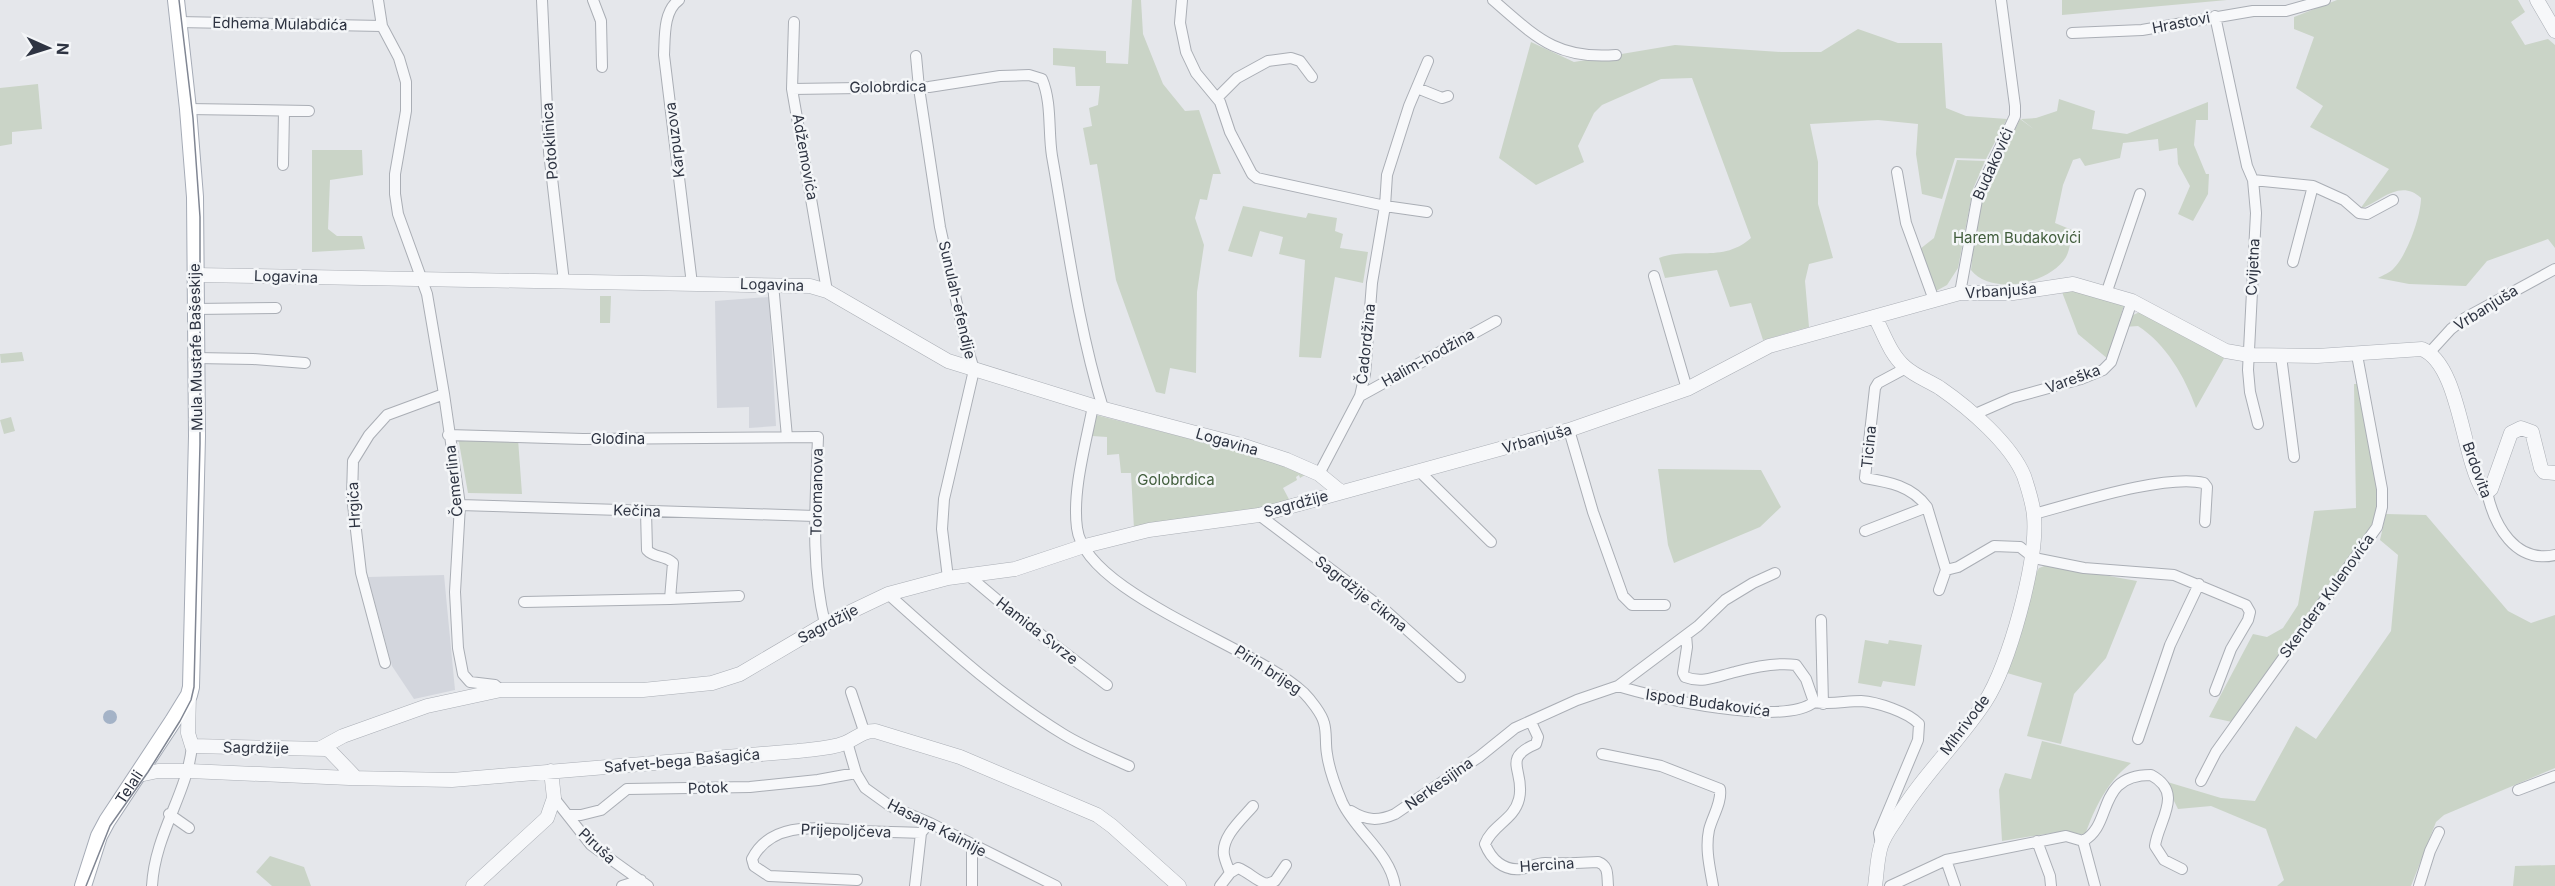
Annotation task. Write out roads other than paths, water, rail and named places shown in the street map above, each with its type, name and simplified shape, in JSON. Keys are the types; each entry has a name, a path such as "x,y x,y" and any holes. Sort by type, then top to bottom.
{"main road":[{"name":"Mula Mustafe Bašeskije","path":"176,0 195,197 197,436 192,658 189,695"},
{"name":"Telali","path":"83,886 99,836 189,695"}],"street":[{"name":"Čemerlina","path":"378,0 382,26 399,58 406,82 406,111 395,174 398,214 420,281 427,294 460,505 454,592 463,674 470,682 495,684 501,690"},
{"name":"Potoklinica","path":"542,0 549,152 564,282"},
{"path":"593,0 601,21 602,67"},
{"name":"Karpuzova","path":"679,0 669,14 664,55 692,284"},
{"path":"1182,0 1180,23 1186,52 1196,73 1217,98 1248,168 1257,178 1385,206 1427,212"},
{"path":"1493,0 1552,46 1581,55 1616,55"},
{"name":"Budakovići","path":"1960,293 1978,194 2015,116 2001,0"},
{"name":"Hrastovi","path":"2072,33 2142,30 2253,10 2286,11 2325,0"},
{"path":"2537,0 2555,31"},
{"name":"Cvijetna","path":"2215,16 2247,166 2253,180 2256,213 2249,355 2250,392 2258,424"},
{"name":"Edhema Mulabdića","path":"178,22 382,26"},
{"name":"Adžemovića","path":"794,22 792,88 826,291"},
{"name":"Sunulah-efendije","path":"916,56 940,227 964,336 974,370 944,499 942,529 948,578"},
{"path":"1217,98 1237,78 1268,61 1291,58 1300,61 1312,77"},
{"name":"Čadordžina","path":"1319,474 1360,396 1365,374 1372,283 1385,206 1387,175 1428,61"},
{"name":"Golobrdica","path":"792,88 919,87 1000,76 1029,75 1042,79 1046,90 1049,140 1098,407"},
{"path":"1417,88 1442,98 1448,96"},
{"path":"188,109 309,111"},
{"path":"283,165 284,111"},
{"path":"1897,172 1906,223 1934,300"},
{"path":"2253,180 2313,186 2344,200 2359,213 2367,214 2394,200"},
{"path":"2293,262 2313,186"},
{"path":"2107,291 2140,194"},
{"name":"Vrbanjuša","path":"1341,492 1569,430 1687,389 1769,345 1960,293 2013,293 2073,284 2107,291 2132,301 2226,351 2249,355 2281,356 2356,355 2409,349 2422,349 2430,352 2451,329 2465,318 2555,269"},
{"name":"Logavina","path":"195,275 420,281 810,286 826,291 948,361 1098,407 1287,460 1319,474 1341,492"},
{"path":"1654,276 1687,389"},
{"path":"773,284 787,437"},
{"name":"Vareška","path":"1972,415 2012,398 2081,379 2103,370 2112,362 2132,301"},
{"path":"195,309 276,308"},
{"name":"Mihrivode","path":"1875,317 1892,352 1906,368 1940,388 2007,448 2023,474 2034,514 2034,558 2000,671 1985,702 1905,804 1881,845"},
{"name":"Halim-hodžina","path":"1360,396 1496,321"},
{"name":"Brdovita","path":"2430,352 2439,362 2447,380 2480,486 2487,492 2497,525 2516,546 2533,556 2555,555"},
{"name":"Skendera Kulenovića","path":"2201,781 2216,752 2377,527 2382,507 2382,489 2356,355"},
{"path":"2281,356 2294,457"},
{"path":"196,358 305,363"},
{"name":"Ticina","path":"1906,368 1878,383 1875,388 1865,478 1891,483 1915,493 1927,507"},
{"name":"Hrgića","path":"385,663 361,573 352,496 353,461 369,435 387,415 444,394"},
{"path":"1081,547 1077,528 1078,496 1098,407"},
{"path":"2487,492 2491,489 2511,433 2521,428 2532,432 2544,472 2555,473"},
{"path":"1569,430 1593,512 1623,596 1632,605 1665,604"},
{"name":"Glođina","path":"448,435 583,439 787,437"},
{"name":"Toromanova","path":"787,437 819,437 815,516 820,604 825,624"},
{"path":"1420,472 1491,542"},
{"path":"2034,514 2106,495 2157,485 2195,481 2204,483 2207,488 2205,522"},
{"name":"Sagrdžije","path":"192,746 321,748 355,732 435,704 501,690 643,690 712,683 740,674 825,624 888,594 948,578 1015,569 1081,547 1149,530 1258,515 1341,492"},
{"name":"Kečina","path":"460,505 815,516"},
{"path":"1865,531 1927,507 1947,570 1939,590"},
{"path":"646,511 647,550 652,555 668,558 673,563 670,599"},
{"name":"Sagrdžije čikma","path":"1258,515 1386,611 1460,677"},
{"path":"1947,570 1958,567 1994,546 2020,547 2034,558 2084,568 2174,575 2246,605 2250,612 2248,620 2231,649 2215,691"},
{"name":"Pirin brijeg","path":"1081,547 1098,566 1128,591 1236,648 1304,693 1324,721 1327,756 1342,803 1392,872 1395,886"},
{"name":"Ispod Budakovića","path":"1531,722 1577,700 1618,686 1686,635 1725,600 1753,582 1775,573"},
{"name":"Hamida Svrze","path":"969,576 1107,686"},
{"path":"2138,739 2170,645 2199,584"},
{"path":"888,594 974,671 1051,726 1095,751 1129,766"},
{"path":"524,602 739,596"},
{"path":"1818,703 1821,620"},
{"name":"Ispod Budakovića","path":"1618,686 1649,696 1768,712 1796,711 1818,703 1796,665 1782,664 1736,671 1711,679 1685,677 1683,674 1687,647 1686,635"},
{"path":"851,692 864,731 887,734 960,757 1097,815 1179,886"},
{"path":"152,886 154,865 169,814 189,771 192,746 188,733 189,695"},
{"name":"Mihrivode","path":"1818,703 1864,701 1908,716 1918,724 1918,740 1879,833 1881,845 1875,886"},
{"name":"Nerkesijina","path":"1342,803 1363,818 1384,819 1443,781 1515,728 1531,722"},
{"name":"Hercina","path":"1531,722 1538,736 1536,744 1522,750 1515,762 1520,780 1520,798 1515,810 1487,837 1485,844 1488,853 1496,862 1513,868 1536,864 1598,862 1603,864 1607,870 1608,886"},
{"name":"Safvet-bega Bašagića","path":"139,775 158,771 189,771 452,780 828,748 847,742 864,731"},
{"name":"Hasana Kaimije","path":"847,742 856,772 865,788 891,806 1056,886"},
{"path":"321,748 330,750 355,777"},
{"path":"1602,754 1661,766 1720,789 1721,796 1709,829 1708,842 1713,886"},
{"path":"473,886 547,818 554,798 551,771"},
{"name":"Potok","path":"567,815 581,815 601,810 627,789 750,788 818,780 856,772"},
{"path":"1890,886 1946,860 2066,836 2083,842 2092,837 2106,804 2117,787 2129,777 2151,775 2163,783 2168,798 2168,806 2155,846 2164,860 2182,869"},
{"path":"2518,790 2555,776"},
{"name":"Piruša","path":"554,798 591,845 644,883"},
{"path":"1230,873 1224,854 1225,843 1235,826 1253,806"},
{"path":"169,814 189,828"},
{"path":"915,886 921,833 930,823"},
{"name":"Prijepoljčeva","path":"857,880 769,876 754,866 752,859 758,847 767,840 792,830 815,828 921,833"},
{"path":"2419,886 2430,851 2439,832"},
{"path":"2037,841 2050,876 2050,886"},
{"path":"2083,842 2095,886"},
{"path":"972,846 972,886"},
{"path":"1946,860 1955,886"},
{"path":"1220,886 1230,873 1238,868 1267,884 1275,880 1286,865"},
{"path":"622,886 644,883"}],"water":[{"path":"110,710 115,712 117,717 115,722 110,724 105,722 103,717 105,712"}],"tram line":[{"path":"86,886 110,826 180,721 191,700 194,687 200,444 200,217 193,118 179,0"}],"park label":[{"name":"Harem Budakovići","path":"2017,238"}]}
